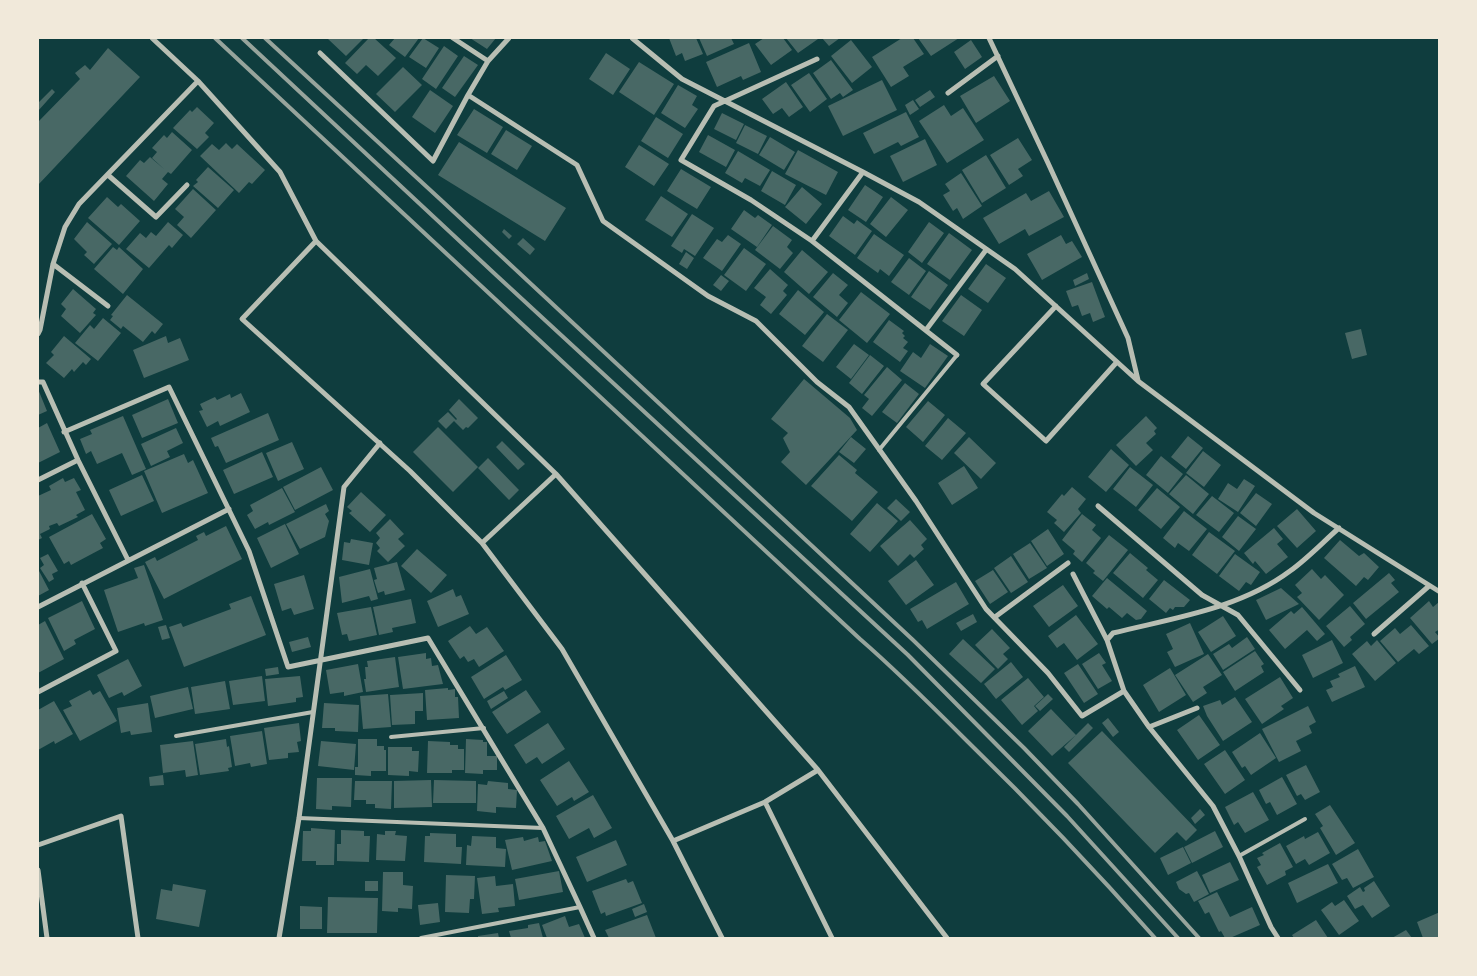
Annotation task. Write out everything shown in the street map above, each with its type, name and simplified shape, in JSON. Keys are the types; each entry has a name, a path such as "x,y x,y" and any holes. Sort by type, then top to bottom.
{"street":[{"path":"152,38 198,81 280,172 316,241 556,474 818,770 947,938"},
{"path":"453,38 488,61"},
{"path":"320,53 433,161 488,61 509,38"},
{"path":"632,38 682,78 919,202 1015,270 1138,381 1314,512 1440,592"},
{"path":"989,38 1128,338 1138,381"},
{"path":"948,93 998,56"},
{"path":"817,59 714,106 681,160 751,200 812,241 957,355"},
{"path":"38,334 53,264 65,227 79,204 198,81"},
{"path":"468,95 577,165 603,221 708,296 756,321 817,382 849,407 916,501 986,609 1048,673 1082,716 1124,691"},
{"path":"812,241 864,172"},
{"path":"108,175 156,217 187,185"},
{"path":"316,241 242,319 380,443 482,543 562,649 673,841 722,938"},
{"path":"926,330 986,250"},
{"path":"53,264 108,306"},
{"path":"1056,306 983,384 1046,441 1116,363"},
{"path":"38,382 43,382 64,432 128,560"},
{"path":"64,432 169,387 249,551 288,668 428,638 543,828 594,938"},
{"path":"279,938 299,818 344,487 380,443"},
{"path":"38,480 78,460"},
{"path":"482,543 556,474"},
{"path":"1098,506 1202,595 1238,615 1300,690"},
{"path":"38,607 229,509"},
{"path":"1107,640 1113,633 1222,606 1257,591 1290,571 1339,528"},
{"path":"995,617 1068,563"},
{"path":"1073,574 1107,640 1124,691 1149,727 1213,806 1239,856 1271,928 1278,938"},
{"path":"38,692 116,651 82,583"},
{"path":"1374,634 1429,586"},
{"path":"1149,727 1197,708"},
{"path":"673,841 766,802 818,770"},
{"path":"766,802 832,938"},
{"path":"38,845 121,816 138,938"},
{"path":"38,870 47,938"}],"lane":[{"path":"879,450 957,355"},
{"path":"176,736 313,712"},
{"path":"391,736 484,728"},
{"path":"299,818 543,828"},
{"path":"1239,856 1305,819"},
{"path":"420,938 580,907"}],"building":[{"path":"329,38 364,38 346,56"},
{"path":"369,38 374,38 396,58 378,76 366,65 357,74 345,63"},
{"path":"395,38 419,38 405,57 389,45"},
{"path":"423,38 439,48 426,68 409,57"},
{"path":"470,38 496,38 487,49"},
{"path":"669,38 696,38 703,54 685,61 682,53 676,56"},
{"path":"699,38 731,38 734,44 707,56"},
{"path":"764,38 783,38 792,50 771,65 755,44"},
{"path":"786,38 817,38 818,39 798,53"},
{"path":"822,38 840,38 829,46"},
{"path":"902,38 913,38 924,54 903,67 909,76 891,87 872,57"},
{"path":"918,38 959,38 931,56"},
{"path":"851,40 872,67 852,83 831,56"},
{"path":"971,40 982,57 965,69 954,52"},
{"path":"749,43 761,72 743,80 741,76 717,87 706,62"},
{"path":"444,46 458,56 436,89 422,79"},
{"path":"108,48 140,77 38,185 38,122 80,79 75,73 85,65 90,70"},
{"path":"606,53 630,69 613,95 589,79"},
{"path":"464,56 478,65 455,97 442,88"},
{"path":"831,60 853,90 843,97 840,93 831,99 813,73"},
{"path":"639,62 674,84 654,115 619,92"},
{"path":"403,67 422,85 395,112 376,94"},
{"path":"809,73 827,99 810,112 791,85"},
{"path":"994,76 1010,101 976,123 960,96"},
{"path":"882,80 897,110 843,136 828,106"},
{"path":"786,82 803,107 789,117 782,108 773,114 762,99"},
{"path":"678,85 697,96 692,105 698,109 685,128 661,113"},
{"path":"52,89 55,92 38,111 38,103"},
{"path":"430,90 453,106 435,133 412,117"},
{"path":"930,90 935,97 920,107 915,100"},
{"path":"913,100 919,109 910,115 905,105"},
{"path":"944,105 951,116 963,108 984,140 947,163 919,121"},
{"path":"197,107 214,123 205,133 209,137 197,149 173,128 190,110 192,112"},
{"path":"474,109 503,127 487,153 457,135"},
{"path":"906,112 919,137 901,146 898,142 874,154 863,133"},
{"path":"722,113 744,124 736,140 714,129"},
{"path":"656,117 683,134 668,158 641,141"},
{"path":"745,125 767,136 758,154 736,143"},
{"path":"506,130 532,146 517,170 491,154"},
{"path":"172,132 192,150 171,174 168,172 162,179 168,184 154,201 126,176 140,160 144,163 150,157 164,169 152,158 157,152 152,148 164,135 167,138"},
{"path":"708,135 735,150 726,167 699,152"},
{"path":"770,137 795,152 784,170 759,155"},
{"path":"1018,138 1032,160 1018,169 1023,176 1009,185 990,155"},
{"path":"925,139 937,165 903,182 890,156"},
{"path":"459,142 566,208 545,241 438,175"},
{"path":"226,143 232,149 237,144 265,170 252,184 249,182 239,193 200,156 212,144 219,150"},
{"path":"639,145 669,164 654,186 625,167"},
{"path":"798,150 838,172 826,195 785,174"},
{"path":"738,151 770,170 760,186 745,178 742,183 725,173"},
{"path":"986,155 1006,188 982,203 962,170"},
{"path":"208,167 234,190 218,208 193,186"},
{"path":"681,169 711,187 697,209 667,191"},
{"path":"772,171 796,185 785,205 761,191"},
{"path":"961,173 982,206 963,219 957,208 953,211 943,195 950,191 945,184"},
{"path":"865,185 883,197 866,222 848,210"},
{"path":"802,187 822,204 806,224 785,207"},
{"path":"193,189 216,210 191,238 177,225 184,217 175,209"},
{"path":"1049,191 1064,217 1029,236 1025,229 999,244 983,218 1026,193 1031,201"},
{"path":"661,196 688,214 672,237 645,220"},
{"path":"107,197 118,207 121,204 140,221 119,245 88,218"},
{"path":"891,197 908,210 886,237 870,224"},
{"path":"744,210 755,218 758,215 772,225 757,247 731,229"},
{"path":"692,214 714,228 695,256 684,249 682,253 671,246"},
{"path":"843,216 854,224 857,220 872,231 855,255 829,236"},
{"path":"87,222 112,244 94,264 84,255 87,252 74,239"},
{"path":"168,222 183,235 172,248 169,245 149,268 126,249 140,233 146,238 151,232 156,236"},
{"path":"929,222 944,233 922,263 908,252"},
{"path":"773,226 792,240 787,247 793,253 780,269 755,250"},
{"path":"504,229 512,236 509,239 502,232"},
{"path":"949,233 972,250 950,280 927,264"},
{"path":"874,234 904,255 889,276 880,269 878,273 857,258"},
{"path":"728,235 741,244 722,271 703,258 717,239 722,242"},
{"path":"1061,235 1066,244 1072,241 1082,257 1042,280 1027,254"},
{"path":"523,238 535,249 530,255 517,244"},
{"path":"113,247 117,250 119,247 143,269 123,294 94,269"},
{"path":"744,248 766,264 746,291 724,275"},
{"path":"802,250 828,272 809,294 784,272"},
{"path":"686,252 694,258 687,269 679,264"},
{"path":"909,258 926,271 909,295 891,282"},
{"path":"986,264 1006,278 988,303 968,289"},
{"path":"770,269 788,285 783,291 787,295 771,314 760,305 766,297 754,288"},
{"path":"929,271 948,285 930,310 911,297"},
{"path":"833,273 848,285 839,295 848,303 837,317 813,297"},
{"path":"1087,273 1089,279 1075,286 1073,280"},
{"path":"721,275 729,281 721,291 713,285"},
{"path":"1092,282 1105,317 1093,322 1090,313 1082,316 1078,305 1072,307 1066,291"},
{"path":"73,289 96,309 93,313 96,315 80,333 61,316 66,309 61,304"},
{"path":"798,290 824,312 805,335 779,314"},
{"path":"861,292 890,314 867,343 839,320"},
{"path":"127,295 163,324 155,334 152,331 143,342 123,326 121,329 110,320 113,316 111,315"},
{"path":"961,295 982,310 964,336 942,321"},
{"path":"827,314 848,330 823,362 802,346"},
{"path":"103,318 121,333 98,361 75,343 90,325 94,329"},
{"path":"889,320 904,331 902,333 905,336 903,338 908,342 903,348 908,351 900,362 873,342"},
{"path":"1361,329 1367,355 1352,359 1345,333"},
{"path":"64,336 91,359 86,365 83,362 74,372 72,369 64,378 46,363 54,355 51,352"},
{"path":"166,336 168,343 180,338 189,360 144,378 133,350"},
{"path":"854,344 869,355 851,379 836,367"},
{"path":"930,344 948,356 925,388 900,371 913,352 921,358"},
{"path":"870,355 884,366 862,394 849,383"},
{"path":"887,367 902,380 872,416 862,408 869,399 864,395"},
{"path":"804,379 850,418 857,430 806,485 781,462 790,452 783,438 788,433 771,419"},
{"path":"905,383 919,394 897,423 882,412"},
{"path":"38,389 47,411 38,415"},
{"path":"241,393 250,412 220,426 218,421 207,427 199,411 203,410 200,404 215,397 217,400 230,394 231,398"},
{"path":"168,399 178,423 142,438 132,415"},
{"path":"459,399 478,418 468,428 466,427 463,430 454,421 446,429 438,421 448,412 457,419 449,410"},
{"path":"928,401 945,415 923,442 906,427"},
{"path":"268,413 279,440 226,463 218,446 215,447 211,438"},
{"path":"123,416 146,469 132,475 122,453 97,464 91,451 86,454 80,439 92,434 90,430"},
{"path":"1146,416 1157,428 1154,431 1156,434 1146,443 1153,450 1136,466 1116,445"},
{"path":"948,418 966,433 942,460 925,446"},
{"path":"47,423 60,452 38,463 38,428"},
{"path":"438,427 478,467 453,492 413,452"},
{"path":"176,428 183,443 167,451 170,457 151,466 141,444"},
{"path":"1188,436 1203,448 1186,469 1171,457"},
{"path":"851,437 866,449 854,463 839,452"},
{"path":"969,437 996,463 981,479 954,453"},
{"path":"502,441 525,464 518,470 496,447"},
{"path":"292,442 304,469 278,481 266,453"},
{"path":"1111,449 1129,465 1106,492 1088,477"},
{"path":"1203,451 1221,465 1204,487 1186,473"},
{"path":"262,452 273,477 234,494 223,470"},
{"path":"184,454 188,463 193,460 208,493 162,513 144,471"},
{"path":"839,455 857,470 855,473 878,492 852,521 811,486"},
{"path":"1161,456 1183,474 1168,493 1146,475"},
{"path":"488,458 519,490 509,500 478,468"},
{"path":"964,466 978,488 952,505 938,483"},
{"path":"321,467 333,490 295,510 283,487"},
{"path":"1130,467 1153,485 1136,507 1113,489"},
{"path":"142,475 154,501 121,516 109,490"},
{"path":"1186,475 1209,494 1193,514 1169,494"},
{"path":"63,478 65,482 74,478 81,490 76,492 85,510 76,515 78,517 59,526 57,523 49,526 50,529 40,534 42,538 38,540 38,496 51,490 49,486"},
{"path":"1244,479 1255,486 1238,512 1218,499 1228,483 1237,489"},
{"path":"1072,487 1086,499 1078,509 1081,513 1064,532 1054,523 1057,520 1047,512 1062,494 1064,496"},
{"path":"282,488 295,512 269,525 268,522 255,529 247,515 253,511 250,505"},
{"path":"1157,488 1180,507 1161,529 1138,510"},
{"path":"361,492 386,515 370,532 349,513 352,511 347,507"},
{"path":"1256,493 1272,504 1256,526 1240,513"},
{"path":"1212,496 1234,513 1219,532 1196,515"},
{"path":"896,499 910,512 901,521 887,508"},
{"path":"877,503 898,521 870,552 850,534"},
{"path":"326,504 329,511 325,514 329,521 325,537 300,549 286,524"},
{"path":"1297,509 1316,531 1297,548 1277,526"},
{"path":"1184,511 1207,529 1189,551 1178,543 1175,548 1163,538"},
{"path":"92,514 106,539 100,543 103,548 71,565 69,561 64,564 49,537"},
{"path":"1082,514 1096,525 1092,530 1101,538 1082,562 1073,554 1075,551 1062,540"},
{"path":"1238,516 1256,529 1239,551 1222,537"},
{"path":"390,519 404,534 398,539 405,546 388,562 377,551 380,548 376,543 380,538 376,533"},
{"path":"910,520 927,539 921,545 924,549 914,558 910,554 898,566 880,546"},
{"path":"285,524 299,554 271,568 257,538"},
{"path":"226,526 242,559 164,599 145,562 155,557 157,561 198,540 196,536 204,532 206,536"},
{"path":"1274,528 1283,539 1277,544 1288,557 1266,574 1255,561 1253,564 1244,553"},
{"path":"1048,529 1064,554 1047,566 1031,541"},
{"path":"1209,532 1235,551 1217,574 1192,555"},
{"path":"1109,535 1128,550 1103,581 1093,573 1095,571 1086,563"},
{"path":"351,539 373,543 369,565 342,560 344,542 350,543"},
{"path":"1340,540 1359,556 1364,553 1379,567 1368,580 1364,577 1356,586 1324,558"},
{"path":"1030,543 1047,568 1029,579 1013,554"},
{"path":"417,549 447,575 431,593 401,566"},
{"path":"1130,553 1148,568 1146,570 1158,580 1143,598 1113,573"},
{"path":"48,554 58,571 52,574 54,579 49,582 40,568 44,565 40,558"},
{"path":"1235,554 1260,572 1251,585 1246,582 1239,591 1219,576"},
{"path":"1011,556 1028,582 1011,593 994,568"},
{"path":"916,560 934,585 906,605 888,581"},
{"path":"397,562 405,590 385,595 384,591 378,593 374,580 377,579 374,568"},
{"path":"144,565 163,620 145,626 144,623 118,632 104,590 138,578 134,568"},
{"path":"38,569 49,590 38,596"},
{"path":"370,569 378,599 371,601 369,596 342,603 339,577"},
{"path":"1312,569 1321,579 1325,575 1344,595 1319,620 1297,597 1302,593 1295,585"},
{"path":"993,570 1008,592 990,604 975,581"},
{"path":"1389,573 1395,580 1391,583 1399,592 1366,619 1353,603"},
{"path":"304,575 314,609 294,615 291,608 282,611 274,584"},
{"path":"1107,578 1147,611 1141,619 1136,620 1127,613 1122,618 1109,607 1107,609 1092,596"},
{"path":"1164,580 1190,600 1184,607 1175,607 1173,610 1170,608 1166,613 1149,599"},
{"path":"956,582 969,604 927,629 922,620 918,622 910,609"},
{"path":"1063,585 1078,606 1049,627 1033,606"},
{"path":"1281,588 1299,604 1266,620 1256,600"},
{"path":"453,589 456,597 461,595 469,614 438,627 427,601"},
{"path":"251,596 266,635 184,667 169,627 181,623 183,627 231,609 229,604"},
{"path":"411,599 416,623 392,628 393,632 379,635 373,607"},
{"path":"82,601 95,629 74,640 76,644 64,651 48,618"},
{"path":"1429,601 1433,607 1440,603 1440,629 1435,632 1440,638 1432,644 1410,618"},
{"path":"1350,606 1365,624 1350,637 1352,640 1344,647 1326,626"},
{"path":"371,607 377,635 349,641 347,634 342,635 337,613"},
{"path":"1302,607 1325,634 1317,641 1307,630 1285,649 1269,630 1291,611 1294,614"},
{"path":"973,614 977,622 961,631 956,623"},
{"path":"1076,615 1098,644 1077,660 1064,643 1057,648 1048,636"},
{"path":"1223,616 1236,636 1211,652 1198,632"},
{"path":"45,621 64,659 38,673 38,625"},
{"path":"1190,623 1204,654 1175,667 1167,652 1173,649 1166,634"},
{"path":"166,625 170,638 162,640 158,627"},
{"path":"1411,625 1429,646 1419,654 1414,649 1398,662 1380,641 1395,628 1400,634"},
{"path":"470,626 476,634 487,627 504,651 479,667 474,659 468,662 464,656 460,659 448,641"},
{"path":"992,629 1010,648 1003,654 1008,659 998,669 975,645"},
{"path":"308,637 311,647 292,652 289,642"},
{"path":"1247,637 1255,649 1223,670 1213,654 1229,644 1232,648"},
{"path":"963,639 995,669 981,683 949,654"},
{"path":"1332,640 1343,663 1313,678 1302,655"},
{"path":"1377,640 1396,663 1375,681 1352,654 1367,641 1371,646"},
{"path":"1255,651 1264,664 1261,666 1264,672 1235,691 1223,672"},
{"path":"426,653 426,659 431,658 432,666 438,665 443,684 403,689 398,657"},
{"path":"1099,653 1106,663 1102,665 1112,681 1098,689 1082,664"},
{"path":"1208,654 1222,675 1203,687 1207,693 1193,702 1175,675"},
{"path":"506,655 522,680 505,690 503,687 484,699 471,677"},
{"path":"395,657 399,687 366,692 364,679 366,679 365,667 368,667 367,661"},
{"path":"128,659 142,686 124,696 122,692 109,698 97,675"},
{"path":"1011,662 1023,677 996,699 984,684"},
{"path":"358,664 363,692 344,696 344,692 330,694 326,670"},
{"path":"1078,664 1098,694 1084,703 1064,673"},
{"path":"1355,666 1365,687 1332,702 1326,690 1333,687 1330,681 1340,677 1338,674"},
{"path":"278,667 279,674 266,676 265,669"},
{"path":"1170,668 1186,695 1159,712 1143,685"},
{"path":"262,676 265,701 233,705 229,681"},
{"path":"300,676 303,697 296,698 296,702 268,706 265,679"},
{"path":"1280,677 1293,698 1281,706 1284,709 1262,724 1245,699"},
{"path":"1028,678 1044,697 1034,706 1038,711 1022,725 1001,700"},
{"path":"225,681 230,709 195,714 191,687"},
{"path":"188,687 193,709 155,718 150,696"},
{"path":"448,688 448,690 455,689 455,697 458,697 459,718 427,720 425,690"},
{"path":"90,690 93,695 100,691 117,721 80,741 63,710 72,706 69,701"},
{"path":"526,690 541,712 507,734 492,712"},
{"path":"504,691 508,698 491,709 487,701"},
{"path":"423,693 423,711 415,711 415,724 392,725 390,695"},
{"path":"388,694 391,727 363,729 360,696"},
{"path":"1048,694 1053,699 1040,711 1035,706"},
{"path":"1235,697 1252,722 1223,741 1203,706 1220,700 1222,705"},
{"path":"54,701 73,734 55,744 54,741 38,750 38,710"},
{"path":"148,703 152,732 131,735 130,731 121,733 117,708"},
{"path":"324,703 359,705 358,732 335,731 335,728 322,728"},
{"path":"1308,706 1316,722 1309,726 1312,733 1296,741 1301,751 1279,762 1262,729"},
{"path":"1051,709 1076,735 1052,756 1028,731"},
{"path":"1199,715 1220,745 1198,760 1177,730"},
{"path":"1108,718 1119,732 1113,737 1102,723"},
{"path":"299,723 301,741 297,742 299,752 288,753 288,758 269,760 264,728"},
{"path":"548,723 565,749 542,764 537,757 526,764 514,745"},
{"path":"1088,723 1093,728 1069,752 1064,747"},
{"path":"262,731 267,764 251,767 250,763 235,766 230,736"},
{"path":"1102,731 1197,830 1186,841 1177,832 1155,853 1068,763"},
{"path":"1260,733 1276,758 1251,775 1245,766 1242,768 1232,752"},
{"path":"226,739 232,767 228,768 229,771 200,775 195,744"},
{"path":"358,739 377,739 377,746 384,746 384,750 386,750 386,771 371,771 371,776 355,775 355,767 358,767"},
{"path":"466,739 487,742 487,756 497,756 497,770 483,770 483,774 465,773"},
{"path":"193,741 198,775 186,777 185,770 163,773 160,745"},
{"path":"321,741 356,744 354,770 318,766"},
{"path":"428,741 450,742 450,745 458,745 458,749 464,749 464,770 452,770 452,773 427,773"},
{"path":"388,747 412,747 412,751 419,751 418,772 409,771 409,776 388,775"},
{"path":"1225,750 1245,780 1225,794 1204,764"},
{"path":"569,761 589,792 574,801 572,797 557,806 540,780"},
{"path":"1306,765 1320,792 1305,800 1301,794 1297,796 1286,775"},
{"path":"163,775 164,785 150,786 149,777"},
{"path":"1282,777 1297,804 1277,815 1270,802 1266,804 1259,790"},
{"path":"317,778 352,778 351,807 332,806 332,810 316,809"},
{"path":"431,780 432,807 394,808 394,781"},
{"path":"434,780 476,781 476,803 433,803"},
{"path":"355,781 392,781 391,809 375,808 375,804 366,804 366,800 354,800"},
{"path":"488,781 508,783 508,789 517,790 516,808 496,807 496,813 477,811 478,784 487,785"},
{"path":"1253,792 1269,820 1245,833 1238,822 1234,825 1225,807"},
{"path":"593,795 612,828 594,838 589,828 569,839 556,816"},
{"path":"1330,805 1355,843 1336,855 1320,828 1323,826 1315,814"},
{"path":"1200,809 1205,815 1195,824 1191,818"},
{"path":"311,828 335,830 334,865 316,865 316,861 302,861 303,831 311,831"},
{"path":"341,830 364,831 364,836 370,836 369,862 337,861 337,844 341,844"},
{"path":"385,831 396,831 395,835 407,836 405,861 376,860 377,834 385,835"},
{"path":"1215,831 1223,847 1192,863 1184,847"},
{"path":"1318,832 1330,853 1309,865 1305,859 1296,864 1286,846 1304,836 1305,839"},
{"path":"430,833 456,834 456,847 462,847 461,864 424,862 425,836 430,836"},
{"path":"472,836 496,837 496,848 506,849 505,867 466,865 467,845 471,846"},
{"path":"523,837 524,841 538,837 539,842 545,841 552,861 512,870 505,840"},
{"path":"616,840 627,865 587,882 576,857"},
{"path":"1280,843 1293,867 1285,871 1286,875 1267,885 1257,867 1261,865 1257,858"},
{"path":"1183,847 1191,863 1168,875 1160,858"},
{"path":"1358,849 1374,877 1353,888 1347,878 1342,880 1332,864"},
{"path":"1230,862 1239,880 1210,893 1202,875"},
{"path":"1328,864 1338,883 1297,903 1288,883"},
{"path":"559,871 563,892 519,900 515,879"},
{"path":"1197,871 1209,894 1194,902 1189,893 1186,894 1179,889 1176,882"},
{"path":"383,872 403,872 403,885 413,886 412,909 398,908 398,912 382,911"},
{"path":"446,875 475,876 474,899 470,899 469,913 445,912"},
{"path":"495,876 496,886 513,884 515,906 498,908 499,912 482,914 477,878"},
{"path":"626,879 628,883 633,881 642,903 606,916 605,912 601,914 592,891"},
{"path":"365,881 378,881 378,891 365,891"},
{"path":"1374,881 1390,906 1372,918 1363,905 1355,909 1347,896 1360,887 1363,892 1365,891 1364,888"},
{"path":"173,884 206,890 199,927 156,919 161,889 172,891"},
{"path":"1217,892 1230,917 1252,907 1260,925 1230,938 1225,938 1221,931 1219,932 1209,912 1205,914 1198,901"},
{"path":"328,897 378,898 377,933 327,933"},
{"path":"1344,900 1359,921 1339,935 1321,910 1332,902 1335,906"},
{"path":"438,903 440,922 420,925 418,905"},
{"path":"644,904 647,912 635,917 632,909"},
{"path":"300,906 322,907 322,929 300,929"},
{"path":"1440,912 1440,938 1423,938 1417,922"},
{"path":"647,915 656,938 609,938 605,930"},
{"path":"565,916 569,927 579,924 585,938 547,938 542,925"},
{"path":"1316,920 1328,938 1294,938 1292,935"},
{"path":"539,923 543,938 511,938 509,931 528,928 528,925"},
{"path":"1406,930 1412,938 1392,938"},
{"path":"498,933 499,938 478,938 478,936"}],"railway":[{"path":"215,38 914,689 1039,813 1155,938"},
{"path":"242,38 908,655 1067,816 1178,938"},
{"path":"265,38 913,640 1024,748 1078,804 1199,938"}]}
